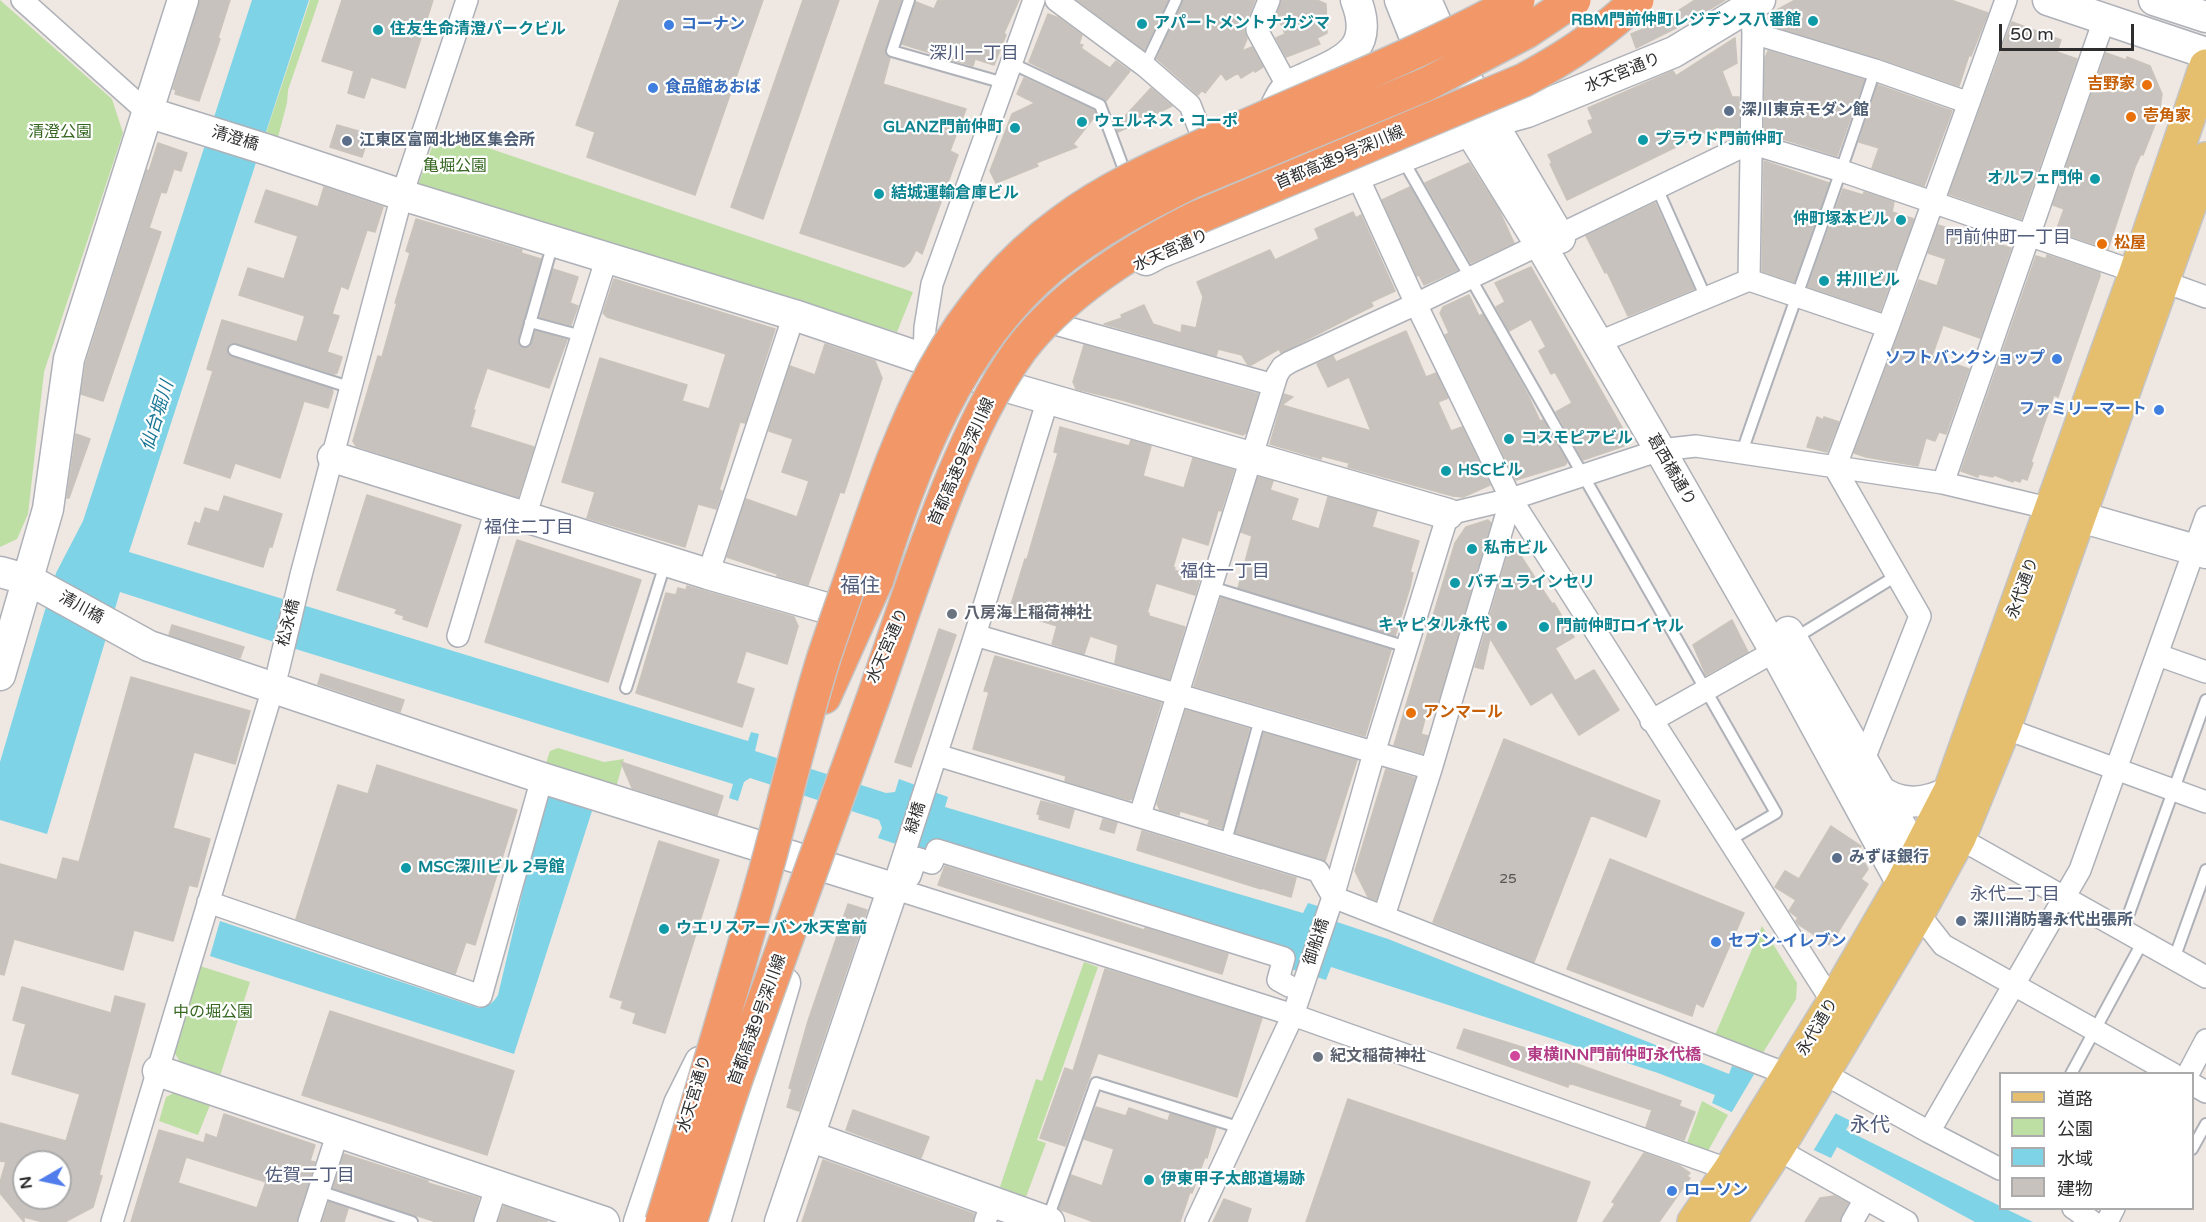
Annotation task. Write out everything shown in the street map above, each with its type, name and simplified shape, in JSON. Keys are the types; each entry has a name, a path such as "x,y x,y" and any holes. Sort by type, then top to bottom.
{"highway":[{"name":"首都高速9号深川線","path":"662,1222 752,919 824,659 904,432 935,366 968,312 1002,274 1034,244 1062,221 1102,195 1240,128 1422,48 1518,0"},
{"path":"861,706 884,581 911,476 960,375 984,339 1006,312 1054,265 1089,238 1154,200 1191,182 1427,84 1526,32 1574,0"},
{"name":"首都高速9号深川線","path":"690,1222 738,1075 934,523 983,408 1020,351 1050,316 1128,256 1168,232 1196,218 1500,92 1548,68 1596,36 1637,0"},
{"path":"824,697 924,497 951,429 987,365 1001,342 1018,321 1080,263 1102,247 1202,193 1316,145 1425,105 1596,36"}],"main road":[{"path":"0,675 39,585 69,359 183,0"},
{"path":"1271,116 1288,87 1341,62 1354,50 1361,32 1360,12 1356,0"},
{"name":"葛西橋通り","path":"1400,0 1420,50 1472,120 1549,240 1783,645 1918,913"},
{"name":"葛西橋通り","path":"1426,0 1446,45 1472,120"},
{"path":"2048,0 2206,53"},
{"path":"2154,0 2206,18"},
{"name":"水天宮通り","path":"809,863 861,706 914,589 958,471 1004,386 1022,360 1055,324 1079,303 1117,276 1159,253 1401,158 1472,120 1527,112 1674,52 1753,14"},
{"path":"824,697 840,612 924,360 936,335 950,314 995,264 1030,236 1126,175 1203,141 1271,116 1420,50"},
{"name":"永代通り","path":"1801,1082 1918,913 1934,883 1947,830 1950,791 2065,513 2149,276 2206,66"},
{"path":"1236,128 1287,142 1322,140 1342,135 1387,117 1434,105 1472,120"},
{"name":"清澄橋","path":"147,112 402,195 794,315 1004,386 1448,514"},
{"name":"永代通り","path":"2149,276 2206,159"},
{"path":"333,457 708,574 840,612"},
{"path":"2065,513 2200,551"},
{"name":"永代通り","path":"1801,1082 1833,1003 1917,855 1947,830 2004,728 2065,513"},
{"name":"清川橋","path":"0,572 39,585 149,646 276,679 542,778 809,863 902,882"},
{"name":"葛西橋通り","path":"1783,645 1863,762 1934,883"},
{"name":"水天宮通り","path":"656,1222 711,1041 824,697"},
{"path":"1878,789 1887,797 1906,802 1935,798 1950,791"},
{"path":"696,1222 809,863"},
{"path":"780,1222 902,882"},
{"path":"715,1222 800,932 798,898"},
{"path":"639,1222 679,1104 711,1041"},
{"path":"158,1071 604,1222"},
{"path":"1729,1222 1801,1082"},
{"path":"809,1136 989,1211 1048,1222"},
{"path":"1694,1222 1730,1170 1770,1142"}],"street":[{"path":"22,0 147,112"},
{"name":"松永橋","path":"112,1222 276,679 301,575 402,195 468,0"},
{"path":"924,360 925,328 932,284 1034,0"},
{"path":"1056,0 1145,66 1190,105 1203,141"},
{"path":"1269,0 1257,30 1288,87"},
{"path":"1835,468 2006,0"},
{"path":"1749,280 1753,14 1875,70 1969,103"},
{"path":"1942,483 2104,20"},
{"path":"1140,815 1274,385 1282,367 1290,362 1750,143 1842,171 2206,297"},
{"path":"1356,175 1510,499 1833,1003"},
{"path":"525,517 607,257"},
{"path":"1606,339 1749,280 1888,327"},
{"path":"708,574 794,315"},
{"path":"1055,324 1274,385"},
{"name":"緑橋","path":"902,882 906,850 1048,399"},
{"path":"1448,514 1510,499 1670,448 1707,446 1835,468 1942,483 2065,513"},
{"path":"1835,468 1920,616 1863,762"},
{"path":"1384,916 1431,770 1510,499"},
{"path":"458,636 496,509"},
{"name":"御船橋","path":"1196,1222 1293,1015 1298,981 1331,903 1374,753 1448,514"},
{"path":"1929,1132 2080,870 2116,767 2200,551 2206,517"},
{"path":"975,635 1431,770"},
{"path":"1652,721 1783,645"},
{"path":"2158,656 2206,672"},
{"path":"2004,728 2116,767 2206,802"},
{"path":"937,754 1318,871 1331,903 1384,916 1929,1132 1999,1168"},
{"path":"208,902 481,996 542,778"},
{"path":"1947,830 2206,977"},
{"path":"1298,981 1278,980 1284,958 937,850 932,863 916,858 902,882 1293,1015 1730,1170"},
{"path":"1918,913 1943,945 2170,1072"},
{"path":"2189,1072 2206,1040"},
{"path":"309,1222 338,1132"},
{"path":"1770,1142 1907,1222"},
{"path":"485,1222 497,1185"},
{"path":"1852,1222 1865,1199"},
{"path":"2075,1210 2093,1222"}],"lane":[{"path":"909,0 892,51 1004,83"},
{"path":"1145,66 1176,0"},
{"path":"1011,63 1100,105 1126,175"},
{"path":"1742,452 1796,294 1842,171 1875,70"},
{"path":"1401,158 1776,813 1728,841"},
{"path":"1657,188 1706,298"},
{"path":"525,341 554,242"},
{"path":"530,322 582,336"},
{"path":"234,350 352,388"},
{"path":"626,688 666,561"},
{"path":"1783,645 1896,576"},
{"path":"1211,587 1407,647"},
{"path":"2123,930 2206,700"},
{"path":"1226,842 1260,719"},
{"path":"2174,959 2206,870"},
{"path":"2072,1072 2143,941"},
{"path":"1048,1222 1096,1083 1241,1128"},
{"path":"2194,1147 2206,1124"},
{"path":"319,1191 388,1218 412,1222"}],"green space":[{"name":"清澄公園","path":"0,0 112,99 123,133 44,372 28,514 17,539 0,547"},
{"path":"310,0 319,0 288,90 278,137 266,133"},
{"name":"亀堀公園","path":"438,131 913,292 897,332 418,185"},
{"path":"558,748 604,762 624,759 615,791 549,769 546,763 550,751"},
{"path":"1762,926 1797,983 1796,999 1761,1056 1715,1035"},
{"path":"1084,962 1098,967 1037,1140 1046,1143 1026,1197 1000,1187 1036,1079 1042,1081"},
{"name":"中の堀公園","path":"200,966 250,982 220,1076 182,1065 174,1052"},
{"path":"174,1093 210,1105 198,1135 159,1121 166,1097"},
{"path":"1702,1101 1728,1115 1708,1151 1687,1143"}],"water":[{"name":"仙台堀川","path":"252,0 309,0 129,552 748,741 751,732 759,734 755,751 886,793 895,792 899,779 948,797 945,807 1303,913 1308,903 1340,913 1337,922 1388,939 1729,1074 1732,1066 1752,1072 1851,1121 1846,1130 1999,1206 1999,1210 2008,1210 2033,1222 1975,1222 1837,1147 1831,1158 1712,1103 1715,1095 1658,1073 1331,967 1326,980 914,850 878,838 882,828 879,820 750,778 744,782 738,801 729,798 733,784 302,651 120,592 47,834 0,820 0,762 56,573 83,521"},
{"path":"546,793 592,811 514,1054 210,956 220,921 479,1008 488,1005 498,995"}],"pier":[{"path":"1756,1071 1837,1111 1812,1153 1730,1115"}],"building":[{"path":"200,0 230,0 218,38 220,39 199,101 175,94 176,90 173,89"},
{"name":"住友生命清澄パークビル","path":"342,0 433,0 405,88 371,77 364,98 348,93 354,71 322,61"},
{"path":"620,0 763,0 695,195 587,157 595,132 576,125"},
{"path":"803,0 839,0 763,219 731,207"},
{"name":"結城運輸倉庫ビル","path":"880,0 901,0 885,49 886,56 890,58 883,84 966,109 950,151 958,155 922,254 916,250 910,262 904,267 800,233"},
{"path":"938,0 1019,0 1004,33 1006,35 994,65 975,59 973,66 902,44 916,2 934,9"},
{"path":"1077,0 1168,0 1144,50"},
{"path":"1183,0 1255,0 1245,26 1247,39 1242,51 1252,47 1263,67 1241,78 1238,73 1226,80 1221,73 1205,93 1202,90 1198,95 1157,59"},
{"path":"1281,0 1317,0 1326,4 1327,33 1317,38 1320,44 1286,57 1276,38 1285,34 1277,15"},
{"path":"1695,0 1725,0 1690,21 1636,48 1631,34"},
{"path":"1795,0 1951,0 1988,13 1971,56 1969,55 1959,86 1879,58 1776,27 1777,24 1765,21 1773,12"},
{"path":"1048,14 1059,18 1082,35 1079,44 1083,45 1081,48 1110,68 1116,61 1130,71 1106,101 1029,62"},
{"path":"2012,22 2061,40 2057,52 2077,59 2021,219 1949,194"},
{"path":"1735,38 1737,63 1722,71 1732,97 1739,97 1739,133 1724,138 1719,126 1567,200 1548,155 1593,133 1588,121 1593,119 1588,108 1673,71 1676,76"},
{"path":"1768,51 1864,80 1837,156 1764,133 1765,58"},
{"path":"2106,53 2126,60 2127,57 2150,66 2162,94 2161,109 2143,155 2141,154 2135,167 2108,249 2056,231 2064,209 2053,205"},
{"path":"1024,78 1094,110 1096,115 1073,144 1077,147 1036,163 1038,166 996,183 990,171 1012,114 1035,103 1017,94"},
{"path":"1878,85 1952,111 1924,186 1872,168 1879,148 1859,142"},
{"path":"1151,88 1172,106 1118,132 1116,126"},
{"path":"337,125 369,134 362,157 330,147"},
{"path":"158,143 187,153 181,171 174,169 166,193 161,192 149,228 161,232 103,401 81,394 86,363 147,170 149,171"},
{"path":"1764,161 1829,183 1794,282 1762,271"},
{"path":"1469,163 1499,210 1514,243 1471,263 1425,183"},
{"path":"324,187 383,207 375,232 367,230 348,289 341,286 332,314 339,316 327,352 342,357 337,373 334,374 236,343 229,344 227,351 232,357 332,389 328,408 304,401 280,478 235,463 230,478 184,463 213,371 207,369 222,320 297,342 305,316 239,295 248,268 284,279 298,236 255,222 266,190 318,207"},
{"path":"1410,187 1457,270 1424,285 1419,275 1417,276 1382,200"},
{"path":"1843,189 1863,195 1864,192 1894,202 1892,212 1914,219 1880,311 1808,287"},
{"path":"1655,203 1694,289 1628,316 1607,272 1605,273 1586,236"},
{"path":"1353,212 1356,218 1361,215 1395,291 1371,302 1373,306 1281,353 1279,349 1248,365 1242,355 1218,349 1216,356 1104,324 1122,318 1121,315 1144,305 1153,324 1181,333 1182,325 1196,328 1203,297 1197,282 1270,250 1275,260 1319,239 1315,229"},
{"path":"416,219 522,250 521,253 541,259 518,342 522,348 530,347 536,331 567,340 549,388 487,368 473,410 475,410 470,427 534,447 518,497 356,446 353,441 378,356 382,357 410,253 406,251"},
{"path":"1938,225 2011,248 1980,338 1943,325 1932,356 1969,369 1946,434 1939,432 1935,441 1926,438 1918,466 1854,453 1919,280 1937,286 1946,259 1928,253"},
{"path":"2047,255 2100,273 2100,276 2058,397 2054,395 2027,480 2022,478 2020,482 2014,480 2013,482 1994,475 1993,477 1979,474 1978,477 1961,471 2036,256 2046,259"},
{"path":"1531,267 1627,436 1624,446 1583,460 1556,412 1572,403 1555,372 1551,374 1539,351 1546,347 1531,319 1509,331 1496,307 1505,302 1495,283"},
{"path":"553,269 578,277 570,303 578,306 571,325 540,317"},
{"path":"614,279 775,329 745,423 740,422 719,490 722,491 716,509 698,504 685,547 587,518 595,492 562,482 600,358 687,385 682,401 709,409 726,354 607,317 603,313"},
{"path":"1469,295 1479,316 1483,314 1540,421 1543,420 1567,462 1565,465 1516,480 1445,335 1449,333 1440,313 1443,307"},
{"path":"1406,331 1426,377 1436,373 1448,398 1438,402 1451,431 1462,427 1490,485 1463,497 1453,496 1348,467 1349,463 1322,456 1321,459 1270,444 1284,394 1293,397 1282,405 1371,431 1349,377 1328,387 1317,364 1333,356 1336,362"},
{"path":"825,344 875,361 882,378 844,493 840,492 808,585 727,557 746,499 797,517 809,481 782,472 793,439 769,431 790,366 815,375"},
{"path":"1084,345 1258,394 1246,433 1243,435 1076,389 1073,382"},
{"path":"1817,417 1839,422 1827,452 1807,447"},
{"path":"1060,427 1129,446 1131,440 1151,446 1143,476 1184,488 1193,458 1234,470 1221,511 1218,510 1208,545 1182,537 1173,567 1174,570 1200,578 1195,595 1156,583 1147,613 1149,616 1185,627 1169,679 1115,663 1118,645 1090,636 1084,654 1052,644 1057,626 1009,611 1058,453 1054,452"},
{"path":"76,434 90,439 69,498 67,498"},
{"path":"1258,477 1273,481 1270,490 1298,499 1291,520 1319,529 1328,497 1377,511 1372,527 1419,541 1410,572 1413,573 1410,587 1395,636 1238,588 1252,536 1241,532"},
{"path":"367,495 461,525 427,627 403,619 404,616 395,613 397,609 337,590"},
{"path":"224,496 282,514 263,567 188,544 195,522 200,524 205,508 219,512"},
{"path":"1488,520 1491,523 1437,705 1429,703 1421,734 1428,736 1422,753 1394,745 1455,543 1466,527"},
{"path":"517,540 641,580 608,682 485,642"},
{"path":"1517,550 1552,604 1554,603 1574,637 1555,648 1575,681 1594,670 1619,710 1579,735 1552,692 1531,705 1490,638 1483,669 1475,667 1508,554"},
{"path":"687,586 794,617 798,626 787,664 746,651 736,683 754,689 742,727 636,693 666,593 676,595 678,588 686,590"},
{"path":"1221,598 1391,650 1365,736 1194,686"},
{"path":"1732,620 1748,652 1706,675 1693,645"},
{"path":"172,625 244,647 240,658 169,635"},
{"path":"939,629 956,635 911,767 895,762"},
{"path":"995,656 1161,703 1132,799 1065,781 1066,776 973,749 989,692 984,691"},
{"path":"321,674 404,700 400,712 318,684"},
{"path":"131,677 250,711 235,764 194,752 173,828 210,839 197,887 189,885 173,941 134,930 123,970 14,939 4,975 0,974 0,864 57,880 63,858 79,862"},
{"path":"1186,710 1249,729 1222,828 1208,824 1210,820 1180,811 1179,815 1160,810 1157,804"},
{"path":"1264,733 1357,760 1325,861 1236,833"},
{"path":"1504,739 1660,801 1646,837 1591,815 1534,962 1433,922"},
{"path":"621,762 723,796 717,815 632,788"},
{"name":"MSC深川ビル 2号館","path":"377,765 517,810 475,945 466,942 455,974 296,919 338,785 368,794"},
{"path":"1386,769 1415,778 1376,900 1368,897 1355,871"},
{"path":"1041,801 1074,810 1069,828 1039,819 1040,815 1037,814"},
{"path":"1103,819 1117,823 1114,833 1100,829"},
{"path":"1831,826 1861,846 1858,850 1868,869 1861,879 1868,884 1830,945 1798,924 1796,921 1798,918 1789,911 1796,900 1775,887 1785,871 1799,879"},
{"path":"1142,831 1296,878 1291,897 1137,850"},
{"name":"ウエリスアーバン水天宮前","path":"659,841 719,860 665,1033 633,1023 636,1013 621,1008 623,1001 610,997"},
{"path":"1610,859 1744,913 1703,1007 1696,1003 1692,1016 1567,969"},
{"path":"945,866 1144,930 1145,928 1228,954 1222,974 938,885"},
{"path":"848,904 867,910 799,1111 787,1107 792,1089 789,1088 808,1021"},
{"path":"1105,969 1262,1018 1237,1097 1098,1053 1065,1146 1040,1138 1065,1068 1073,1071"},
{"path":"22,987 111,1013 115,996 145,1004 99,1175 102,1176 93,1207 65,1222 43,1222 24,1217 24,1222 14,1210 72,1210 72,1150 12,1150 12,1208 0,1193 0,1182 6,1162 0,1161 0,1123 66,1141 80,1094 12,1074 26,1024 13,1020"},
{"path":"330,1011 514,1071 487,1155 302,1095"},
{"path":"1464,1029 1577,1064 1681,1101 1679,1106 1695,1112 1684,1140 1646,1127 1652,1110 1569,1083 1568,1087 1457,1048"},
{"path":"1348,1099 1590,1182 1576,1222 1306,1222"},
{"path":"1096,1107 1126,1116 1129,1108 1168,1121 1170,1114 1216,1128 1207,1158 1205,1157 1192,1193 1190,1192 1180,1222 1094,1222 1059,1209 1071,1175 1102,1186 1114,1149 1084,1139"},
{"path":"853,1110 929,1137 921,1158 846,1130"},
{"path":"224,1114 315,1145 310,1161 315,1162 297,1222 131,1222 159,1130 204,1143 206,1134 217,1138","holes":["186,1157 266,1182 257,1208 178,1183"]},
{"path":"1644,1153 1680,1166 1690,1173 1687,1176 1690,1178 1659,1222 1603,1222 1615,1204 1612,1202"},
{"path":"344,1154 479,1198 473,1222 436,1222 333,1188"},
{"path":"823,1160 974,1214 973,1222 802,1222"},
{"path":"1834,1196 1848,1203 1839,1222 1805,1222 1820,1198"},
{"path":"1224,1199 1251,1209 1247,1222 1213,1222"},
{"path":"329,1202 348,1209 344,1222 322,1222"},
{"path":"504,1206 547,1221 547,1222 498,1222"}],"place":[{"name":"RBM門前仲町レジデンス八番館","path":"1813,21"},
{"name":"アパートメントナカジマ","path":"1142,24"},
{"name":"コーナン","path":"669,25"},
{"name":"住友生命清澄パークビル","path":"378,30"},
{"name":"吉野家","path":"2147,85"},
{"name":"食品館あおば","path":"653,88"},
{"name":"深川東京モダン館","path":"1729,111"},
{"name":"壱角家","path":"2131,117"},
{"name":"ウェルネス・コーポ","path":"1082,122"},
{"name":"GLANZ門前仲町","path":"1015,128"},
{"name":"プラウド門前仲町","path":"1643,140"},
{"name":"江東区富岡北地区集会所","path":"347,141"},
{"name":"オルフェ門仲","path":"2095,179"},
{"name":"結城運輸倉庫ビル","path":"879,194"},
{"name":"仲町塚本ビル","path":"1901,220"},
{"name":"松屋","path":"2102,244"},
{"name":"井川ビル","path":"1824,281"},
{"name":"ソフトバンクショップ","path":"2057,359"},
{"name":"ファミリーマート","path":"2159,410"},
{"name":"コスモピアビル","path":"1509,439"},
{"name":"HSCビル","path":"1446,471"},
{"name":"私市ビル","path":"1472,549"},
{"name":"バチュラインセリ","path":"1455,583"},
{"name":"八房海上稲荷神社","path":"952,614"},
{"name":"キャピタル永代","path":"1502,626"},
{"name":"門前仲町ロイヤル","path":"1544,627"},
{"name":"アンマール","path":"1411,713"},
{"name":"みずほ銀行","path":"1837,858"},
{"name":"MSC深川ビル 2号館","path":"406,868"},
{"name":"深川消防署永代出張所","path":"1961,921"},
{"name":"ウエリスアーバン水天宮前","path":"664,929"},
{"name":"セブン-イレブン","path":"1716,942"},
{"name":"東横INN門前仲町永代橋","path":"1515,1056"},
{"name":"紀文稲荷神社","path":"1318,1057"},
{"name":"伊東甲子太郎道場跡","path":"1149,1180"},
{"name":"ローソン","path":"1672,1191"}],"district":[{"name":"深川一丁目","path":"974,54"},
{"name":"門前仲町一丁目","path":"2008,238"},
{"name":"福住二丁目","path":"529,528"},
{"name":"福住一丁目","path":"1225,572"},
{"name":"福住","path":"860,587"},
{"name":"永代二丁目","path":"2015,895"},
{"name":"永代","path":"1870,1126"},
{"name":"佐賀二丁目","path":"310,1176"}]}
